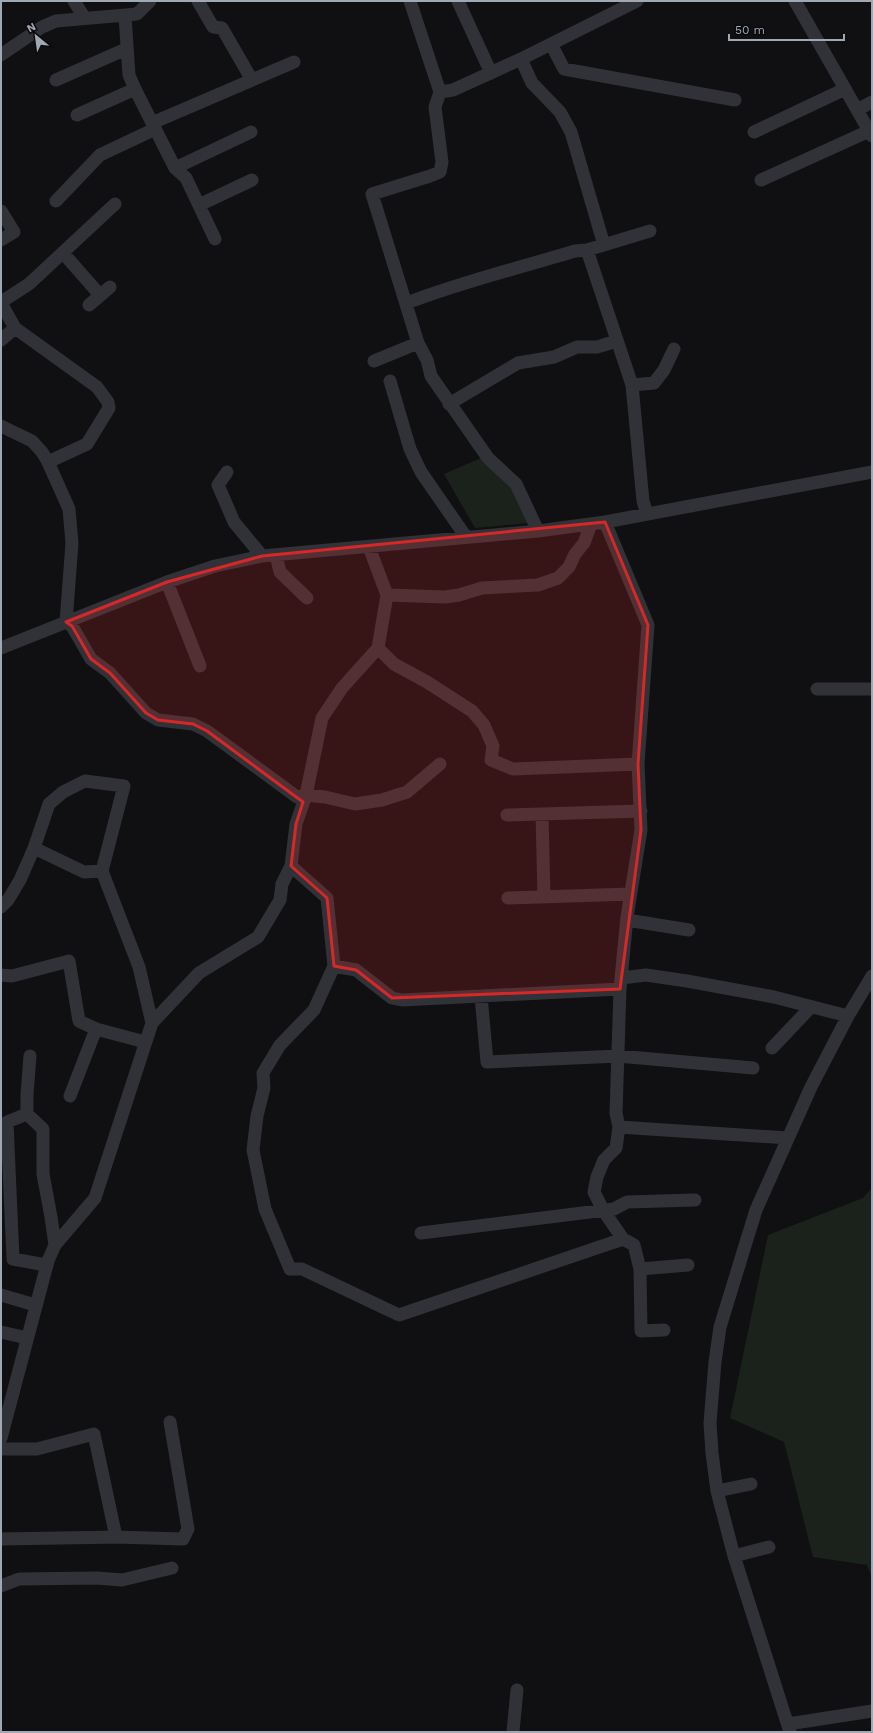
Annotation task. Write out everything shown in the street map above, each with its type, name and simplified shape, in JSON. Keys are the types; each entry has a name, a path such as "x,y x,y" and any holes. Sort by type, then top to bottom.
{"street":[{"path":"74,1 84,17"},
{"path":"3,49 56,21 84,17 125,16 137,14 150,1"},
{"path":"198,1 213,27 222,28 252,80"},
{"path":"410,1 440,92 435,107 442,162 440,172 372,194 418,343 427,360 431,376 449,404 488,458 516,484 538,531"},
{"path":"458,1 491,73"},
{"path":"440,92 453,90 491,73 637,1"},
{"path":"762,180 870,133 795,1"},
{"path":"125,16 126,49 130,75 135,89 175,168 186,178 215,238"},
{"path":"551,44 564,69 735,100"},
{"path":"56,80 126,49"},
{"path":"521,59 532,83 560,112 571,132 604,245"},
{"path":"56,200 100,155 154,126 294,62"},
{"path":"77,115 135,89"},
{"path":"754,132 845,89"},
{"path":"857,110 872,102"},
{"path":"175,168 252,132"},
{"path":"199,205 252,180"},
{"path":"48,462 87,444 109,408 108,402 97,387 15,328 1,302 29,284 115,204"},
{"path":"1,211 14,232 1,240"},
{"path":"406,303 439,290 472,280 496,275 575,251 587,250 650,231"},
{"path":"587,250 632,384 643,501 647,514"},
{"path":"63,253 105,291 89,305"},
{"path":"1,340 15,328"},
{"path":"449,404 518,363 554,357 577,347 597,347 617,341"},
{"path":"374,361 418,343"},
{"path":"632,384 654,383 664,370 674,349"},
{"path":"390,381 410,449 421,472 466,537"},
{"path":"1,426 32,441 48,462 69,509 72,543 66,622"},
{"path":"227,472 218,485 223,500 234,522 262,556"},
{"path":"1,648 167,582 215,566 262,556 538,531 591,524 872,472"},
{"path":"605,522 648,625 638,764 641,830 627,920 621,984 616,1114 619,1127 616,1148 604,1160 597,1177 594,1192 603,1210 623,1239 634,1245 640,1269 641,1331 664,1330"},
{"path":"387,595 445,597 459,595 482,588 538,584 558,578 570,567 575,554 584,543 591,524"},
{"path":"1,1435 46,1265 55,1245 95,1198 152,1023 199,973 258,937 280,900 282,884 291,866 296,824 306,796 322,718 342,688 378,648 387,595 369,547"},
{"path":"276,555 280,572 306,598"},
{"path":"167,582 200,666"},
{"path":"66,622 72,626 91,659 110,673 146,713 158,720 193,724 208,731 297,797 325,797 355,804 382,800 407,792 440,764"},
{"path":"378,648 394,664 427,682 472,711 484,725 493,746 491,760 513,769 638,764"},
{"path":"817,689 872,688"},
{"path":"1,907 8,900 20,880 34,848 50,804 63,792 86,781 124,786 102,871 139,967 152,1023"},
{"path":"507,815 640,811"},
{"path":"542,814 544,896"},
{"path":"34,848 84,872 102,871"},
{"path":"291,866 327,898 334,966 314,1010 280,1045 263,1073 264,1088 257,1116 253,1150 265,1209 290,1269 302,1269 399,1315 623,1239"},
{"path":"508,898 631,894"},
{"path":"627,920 689,930"},
{"path":"1,975 12,976 69,960 79,1021 96,1029 146,1042"},
{"path":"334,966 356,970 392,998 402,1000 481,996 621,984 646,975 774,997 848,1016"},
{"path":"872,976 848,1016 811,1087 756,1210 720,1327 715,1362 710,1422 717,1492 734,1556 789,1728 872,1711"},
{"path":"481,996 487,1062 618,1056 753,1068"},
{"path":"772,1048 811,1007"},
{"path":"70,1096 96,1029"},
{"path":"30,1056 26,1094 27,1114 43,1129 43,1174 55,1245"},
{"path":"27,1114 7,1122 13,1259 46,1265"},
{"path":"619,1127 788,1138"},
{"path":"421,1233 603,1210 614,1210 628,1202 695,1200"},
{"path":"640,1269 688,1265"},
{"path":"1,1295 35,1305"},
{"path":"1,1332 27,1338"},
{"path":"1,1539 119,1537 183,1539 188,1529 170,1422"},
{"path":"1,1449 37,1449 94,1434 116,1537 119,1537"},
{"path":"717,1492 751,1484"},
{"path":"734,1556 769,1547"},
{"path":"1,1586 19,1579 97,1578 122,1580 172,1568"},
{"path":"513,1732 517,1690"}],"highlighted area":[{"path":"605,522 648,625 638,764 641,830 620,989 392,998 356,970 334,966 327,898 291,866 296,824 303,802 207,731 193,724 158,720 146,713 110,673 91,659 72,626 66,622 167,582 262,556"}],"shaded area":[{"path":"481,458 513,486 528,523 475,528 444,474"},
{"path":"872,1188 872,1578 867,1565 813,1557 784,1442 730,1418 768,1235 863,1198"}]}
